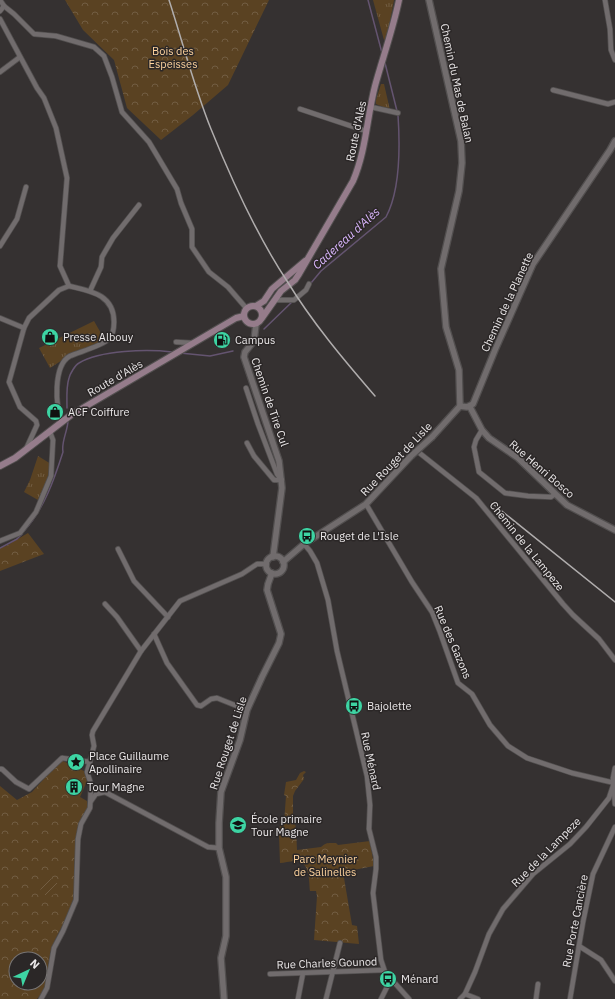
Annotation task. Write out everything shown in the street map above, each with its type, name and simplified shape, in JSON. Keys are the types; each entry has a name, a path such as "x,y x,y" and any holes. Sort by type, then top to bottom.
{"main road":[{"name":"Route d'Alès","path":"262,318 287,286 295,280 353,181 360,165 366,131 380,71 399,0"},
{"name":"Route d'Alès","path":"256,306 264,301 272,290 309,257"},
{"path":"256,306 261,310 263,315 261,321 256,324 248,323 245,312 251,307 256,306"},
{"name":"Route d'Alès","path":"0,466 15,458 76,413 245,312"}],"street":[{"path":"0,0 4,6 34,34 56,36 94,47 104,56 122,112 149,142 177,188 181,203 192,229 192,247 209,272 228,287 245,312"},
{"name":"Chemin du Mas de Balan","path":"430,0 461,141 462,163 460,191 441,269 446,328 459,370 460,406"},
{"path":"605,0 610,29 611,50 615,60"},
{"path":"0,11 4,6"},
{"path":"0,19 36,88 44,98 56,128 67,178 60,266 69,286"},
{"path":"0,72 20,57"},
{"path":"553,90 608,104 615,102"},
{"path":"372,107 398,113"},
{"path":"300,109 366,131"},
{"name":"Chemin de la Planette","path":"470,406 473,404 533,264 606,156 615,140"},
{"path":"0,246 17,219 26,187"},
{"path":"90,291 101,267 102,257 105,250 138,205"},
{"path":"275,300 294,300 306,290 309,284"},
{"path":"26,450 37,425 36,421 20,407 9,382 24,328 29,318 59,290 69,286 90,291 99,295 111,306 114,314 112,333 106,342 68,357 59,371 56,384 59,416 62,422"},
{"path":"0,318 24,328"},
{"name":"Chemin de Tire Cul","path":"256,324 254,341 245,352 244,360 279,460 282,480 273,557"},
{"path":"176,342 192,344"},
{"path":"246,388 277,474 282,480"},
{"path":"460,406 470,406"},
{"name":"Rue Rouget de Lisle","path":"283,562 304,544 366,504 417,450 432,438 460,406"},
{"name":"Rue Henri Bosco","path":"470,406 482,430 489,438 518,458 567,505 615,530"},
{"path":"482,430 474,447 479,472 505,493 551,497 555,494"},
{"path":"0,541 20,533 36,512 51,476 53,440 50,432"},
{"path":"247,443 254,456 274,480 282,480"},
{"name":"Chemin de la Lampeze","path":"417,450 476,498 573,616 600,639 615,660"},
{"name":"Rue des Gazons","path":"366,504 412,582 432,612 458,683 472,694 490,725 508,746 527,758 572,773 615,783"},
{"name":"Rue Ménard","path":"304,544 318,564 328,600 339,658 367,776 370,805 369,829 376,857 373,893 381,960 385,971 387,987"},
{"path":"118,549 134,581 168,617"},
{"path":"273,557 279,557 283,562 284,567 277,573 272,573 267,568 269,559 273,557"},
{"path":"41,999 47,988 54,948 76,900 78,839 81,824 90,808 91,800 91,784 87,772 94,746 92,735 93,731 141,651 180,602 242,574 257,564 267,564"},
{"name":"Rue Rouget de Lisle","path":"224,999 221,958 226,936 226,877 220,848 219,823 221,792 240,740 247,710 279,643 281,634 267,590 272,573"},
{"path":"105,604 117,617 141,651"},
{"path":"154,634 167,663 196,705 201,706 211,699 217,698 247,710"},
{"path":"0,769 16,782 29,789 62,758 90,762"},
{"path":"615,768 613,778 615,783 615,804"},
{"name":"Rue de la Lampeze","path":"460,999 465,994 475,972 488,934 503,909 533,874 570,844 586,827 609,798 615,783"},
{"path":"91,800 96,794 105,792 208,847 220,848"},
{"name":"Rue Porte Cancière","path":"570,999 593,874 615,827"},
{"path":"326,999 340,943"},
{"path":"579,946 601,960 615,982"},
{"path":"385,971 409,999"},
{"name":"Rue Charles Gounod","path":"270,974 385,971"},
{"path":"298,999 303,973"},
{"path":"382,999 387,987 394,981"},
{"path":"536,999 538,984"},
{"path":"465,994 478,999"}],"green space":[{"name":"Bois des Espeisses","path":"65,0 269,0 228,85 161,140 127,108 114,60 83,30"},
{"path":"373,0 394,0 387,37 384,40"},
{"path":"381,84 384,84 390,110 376,104"},
{"path":"94,321 106,342 67,357 50,368 39,348"},
{"path":"38,456 51,464 45,487 38,500 24,492 30,480"},
{"path":"28,533 44,554 0,571 0,548"},
{"path":"61,760 84,771 87,781 80,797 87,801 88,806 78,834 76,845 75,887 73,901 52,947 48,968 48,951 8,951 8,991 42,991 37,999 0,999 0,786 17,800 32,792"},
{"name":"Parc Meynier de Salinelles","path":"304,771 306,772 303,775 304,779 293,796 293,813 296,829 297,850 321,847 328,843 336,843 338,845 370,841 374,866 343,872 352,925 357,926 359,944 314,940 317,896 316,891 310,891 307,870 303,863 297,861 280,863 279,835 280,825 283,825 284,823 286,796 284,795 286,782 296,780 300,773"},
{"path":"49,878 55,881 58,887 55,893 49,896 43,893 40,887 43,881"}],"waterway":[{"name":"Cadereau d'Alès","path":"368,0 382,53"},
{"name":"Cadereau d'Alès","path":"385,63 397,111"},
{"name":"Cadereau d'Alès","path":"311,283 321,271 386,217 394,194 398,168 398,115"},
{"name":"Cadereau d'Alès","path":"264,329 293,301"},
{"name":"Cadereau d'Alès","path":"67,408 68,382 73,370 79,363 99,355 111,353 138,351 172,352"},
{"name":"Cadereau d'Alès","path":"180,353 210,356 233,351"},
{"name":"Cadereau d'Alès","path":"24,531 43,504 52,484 63,452 63,444 68,420"},
{"name":"Cadereau d'Alès","path":"0,548 17,539 22,534"}],"railway":[{"path":"169,0 205,113 227,168 245,207 265,245 317,326 375,396"},
{"path":"493,504 615,602"}],"place":[{"name":"Presse Albouy","path":"50,337"},
{"name":"Campus","path":"222,340"},
{"name":"ACF Coiffure","path":"55,412"},
{"name":"Rouget de L'Isle","path":"307,536"},
{"name":"Bajolette","path":"354,706"},
{"name":"Place Guillaume Apollinaire","path":"76,762"},
{"name":"Tour Magne","path":"74,787"},
{"name":"École primaire Tour Magne","path":"238,825"},
{"name":"Ménard","path":"388,979"}]}
